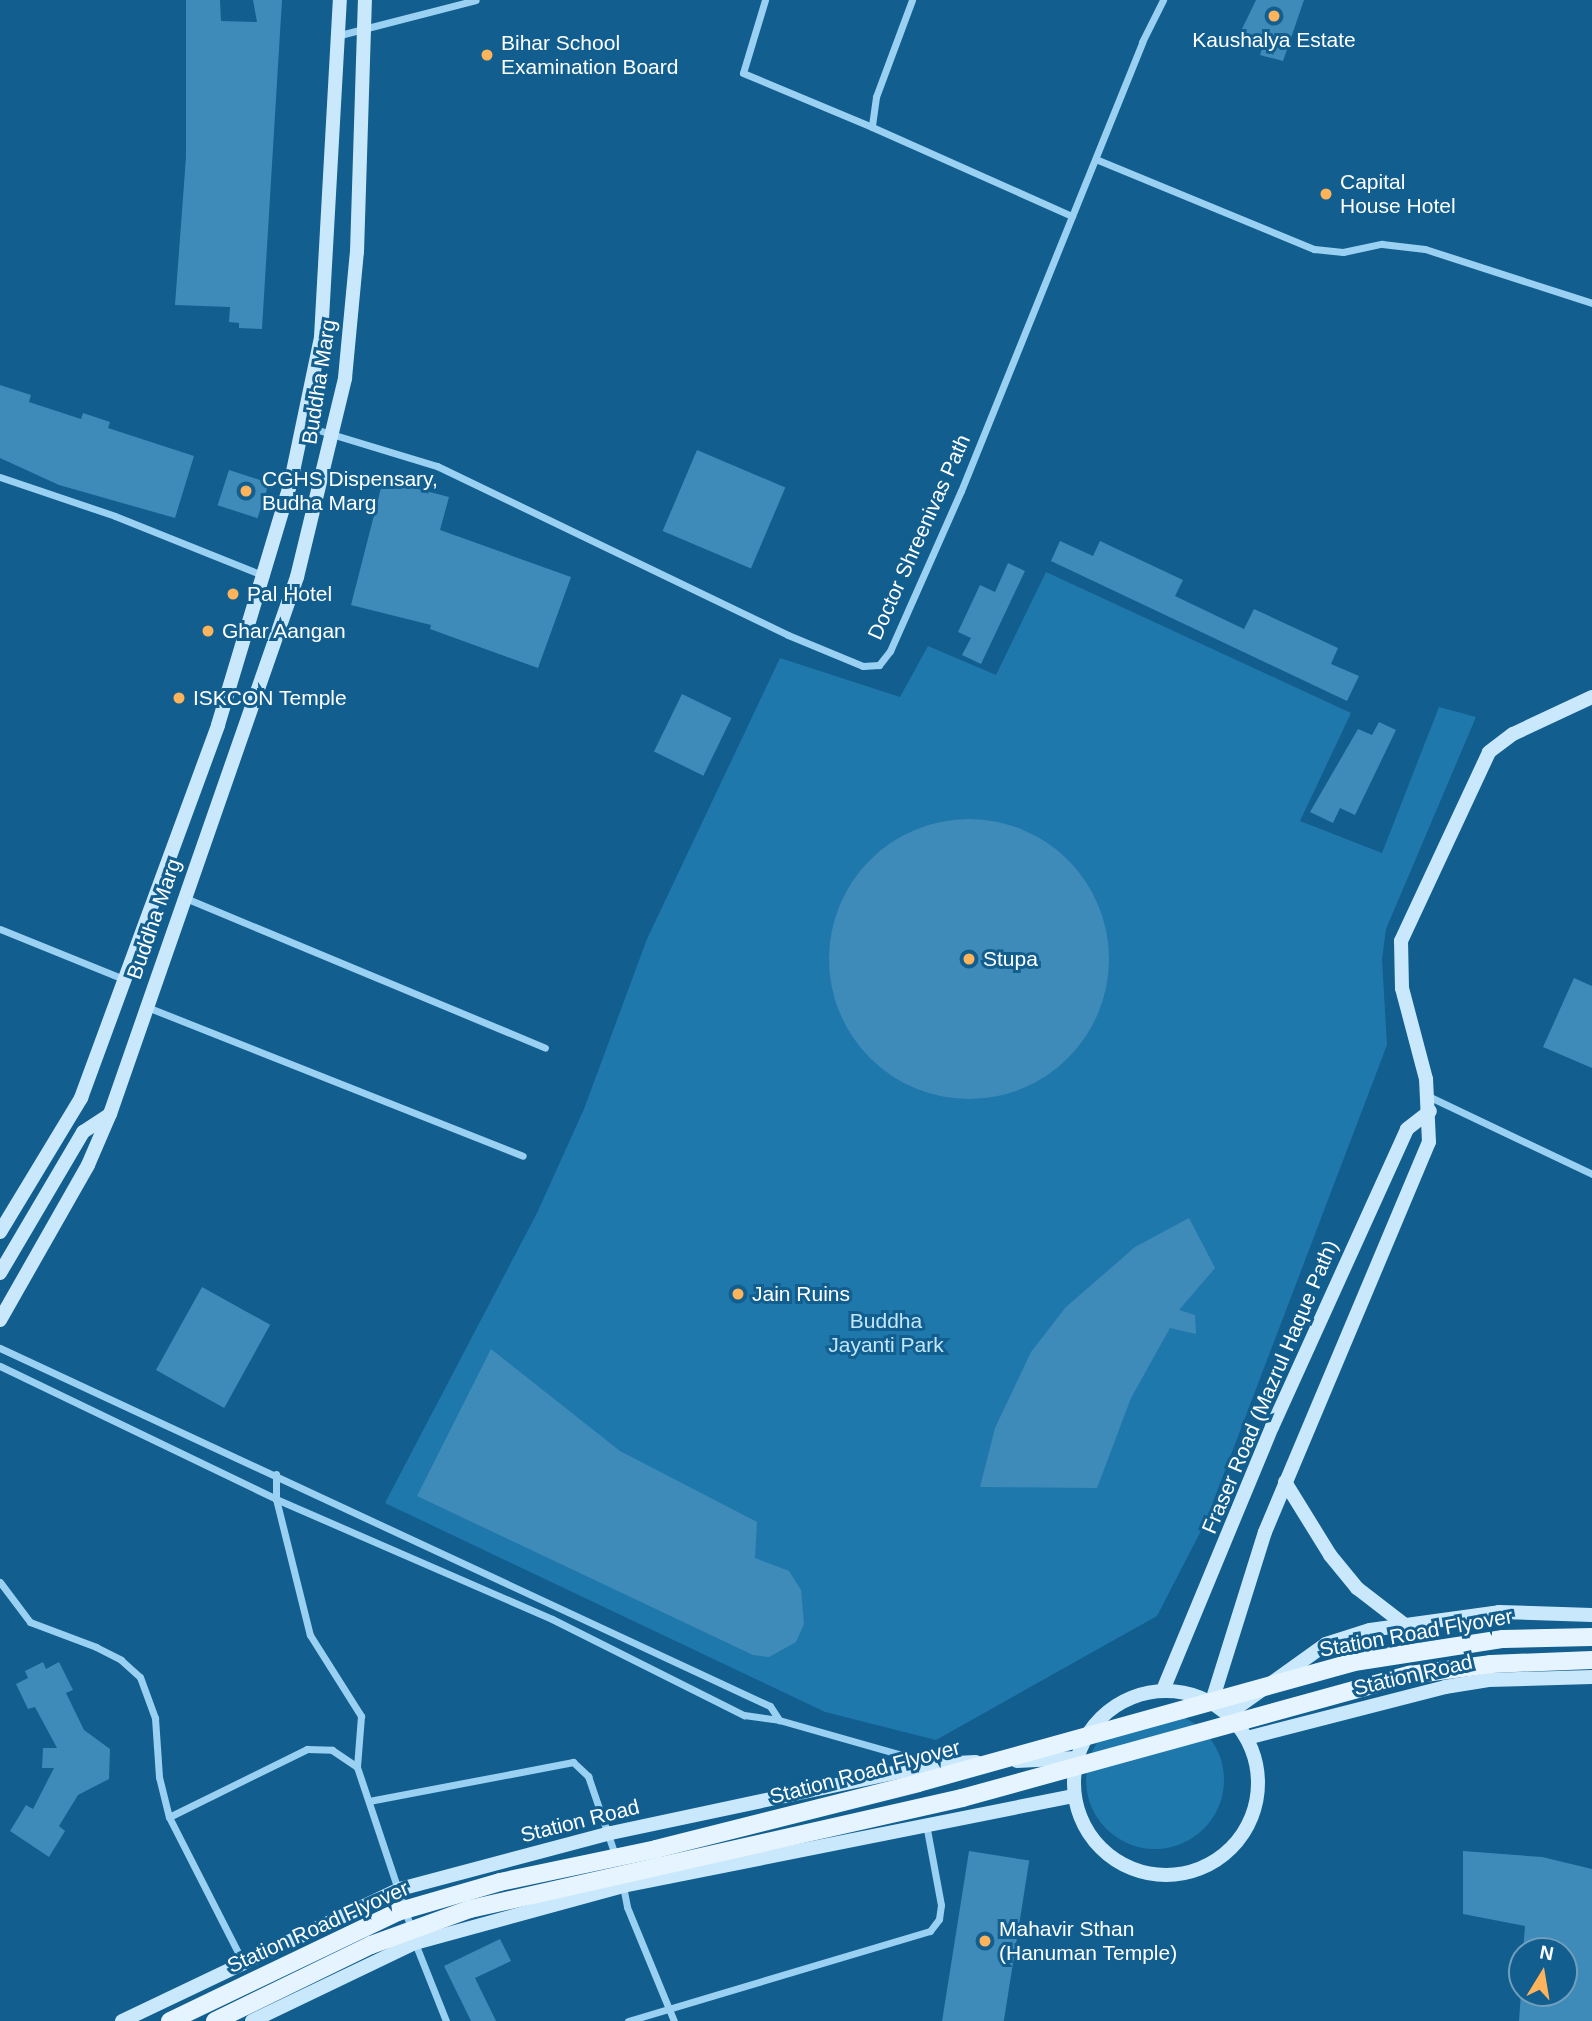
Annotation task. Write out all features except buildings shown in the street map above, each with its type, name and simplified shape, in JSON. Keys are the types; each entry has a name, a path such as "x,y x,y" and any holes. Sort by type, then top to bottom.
{"main road":[{"name":"Buddha Marg","path":"81,1098 127,980 218,725 265,576 305,426 321,337 340,0"},
{"name":"Buddha Marg","path":"0,1320 88,1165 110,1114 182,897 297,577 334,434 345,378 357,252 365,0"},
{"path":"1212,1701 1285,1482 1429,1142 1428,1096 1402,988 1401,942 1489,752 1513,734 1592,697"},
{"path":"81,1098 83,1132"},
{"path":"0,1232 81,1098"},
{"name":"Fraser Road (Mazrul Haque Path)","path":"1163,1690 1272,1427 1407,1129 1430,1111"},
{"path":"0,1273 83,1132 110,1114"},
{"path":"1285,1482 1330,1555 1357,1588 1405,1625"},
{"path":"1228,1714 1326,1644 1405,1625 1499,1612 1592,1615"},
{"name":"Station Road Flyover","path":"170,2021 397,1912 500,1882 656,1849 918,1783 1354,1662 1503,1639 1592,1637"},
{"name":"Station Road Flyover","path":"215,2021 371,1945 470,1909 962,1798 1410,1675 1491,1664 1592,1660"},
{"name":"Station Road","path":"1247,1738 1456,1685 1488,1680 1592,1677"},
{"path":"1163,1690 1212,1701 1228,1714 1247,1738 1258,1769 1256,1807 1243,1836 1220,1858 1191,1873 1156,1875 1125,1867 1100,1849 1081,1822 1074,1796 1076,1758 1083,1739 1104,1713 1131,1697 1163,1690"},
{"name":"Station Road","path":"122,2021 400,1889 611,1833 936,1764 1076,1758"},
{"path":"252,2021 415,1943 623,1886 926,1823 1074,1796"}],"street":[{"path":"340,35 476,0"},
{"path":"765,0 743,73 1072,216"},
{"path":"872,127 876,97 912,0"},
{"name":"Doctor Shreenivas Path","path":"305,426 437,466 788,635 863,666 879,665 890,651 961,491 1072,216 1098,160 1142,42 1163,0"},
{"path":"1098,160 1314,249 1343,252 1382,244 1425,249 1592,303"},
{"path":"0,478 115,516 265,576"},
{"path":"182,897 545,1048"},
{"path":"0,929 127,980"},
{"path":"146,1006 523,1156"},
{"path":"1428,1096 1592,1174"},
{"path":"0,1348 446,1553 770,1706 779,1720"},
{"path":"0,1366 276,1499 438,1569 654,1668 744,1716 779,1720 936,1764"},
{"path":"276,1474 276,1499 310,1635 361,1716 357,1768 400,1889 415,1943 446,2021"},
{"path":"438,1569 446,1553"},
{"path":"0,1582 30,1622 108,1653 139,1677 155,1718 159,1777 169,1817 243,1962"},
{"path":"169,1817 307,1749 332,1750 357,1768"},
{"path":"369,1801 573,1762 588,1776 611,1833 627,1908 674,2021"},
{"path":"628,2021 670,2006 930,1931 939,1919 942,1905 926,1823"}],"green space":[{"name":"Buddha Jayanti Park","path":"1046,572 1351,713 1300,821 1382,853 1439,707 1476,717 1386,929 1382,959 1387,1045 1205,1523 1157,1616 936,1740 825,1712 385,1503 537,1213 584,1109 647,939 780,658 900,697 928,646 996,675"},
{"path":"1155,1711 1181,1716 1204,1731 1219,1754 1224,1780 1219,1806 1204,1829 1181,1844 1155,1849 1129,1844 1106,1829 1091,1806 1086,1780 1091,1754 1106,1731 1129,1716"}],"place":[{"name":"Kaushalya Estate","path":"1274,16"},
{"name":"Bihar School Examination Board","path":"487,55"},
{"name":"Capital House Hotel","path":"1326,194"},
{"name":"CGHS Dispensary, Budha Marg","path":"246,491"},
{"name":"Pal Hotel","path":"233,594"},
{"name":"Ghar Aangan","path":"208,631"},
{"name":"ISKCON Temple","path":"179,698"},
{"name":"Stupa","path":"969,959"},
{"name":"Jain Ruins","path":"738,1294"},
{"name":"Mahavir Sthan (Hanuman Temple)","path":"985,1941"}]}
